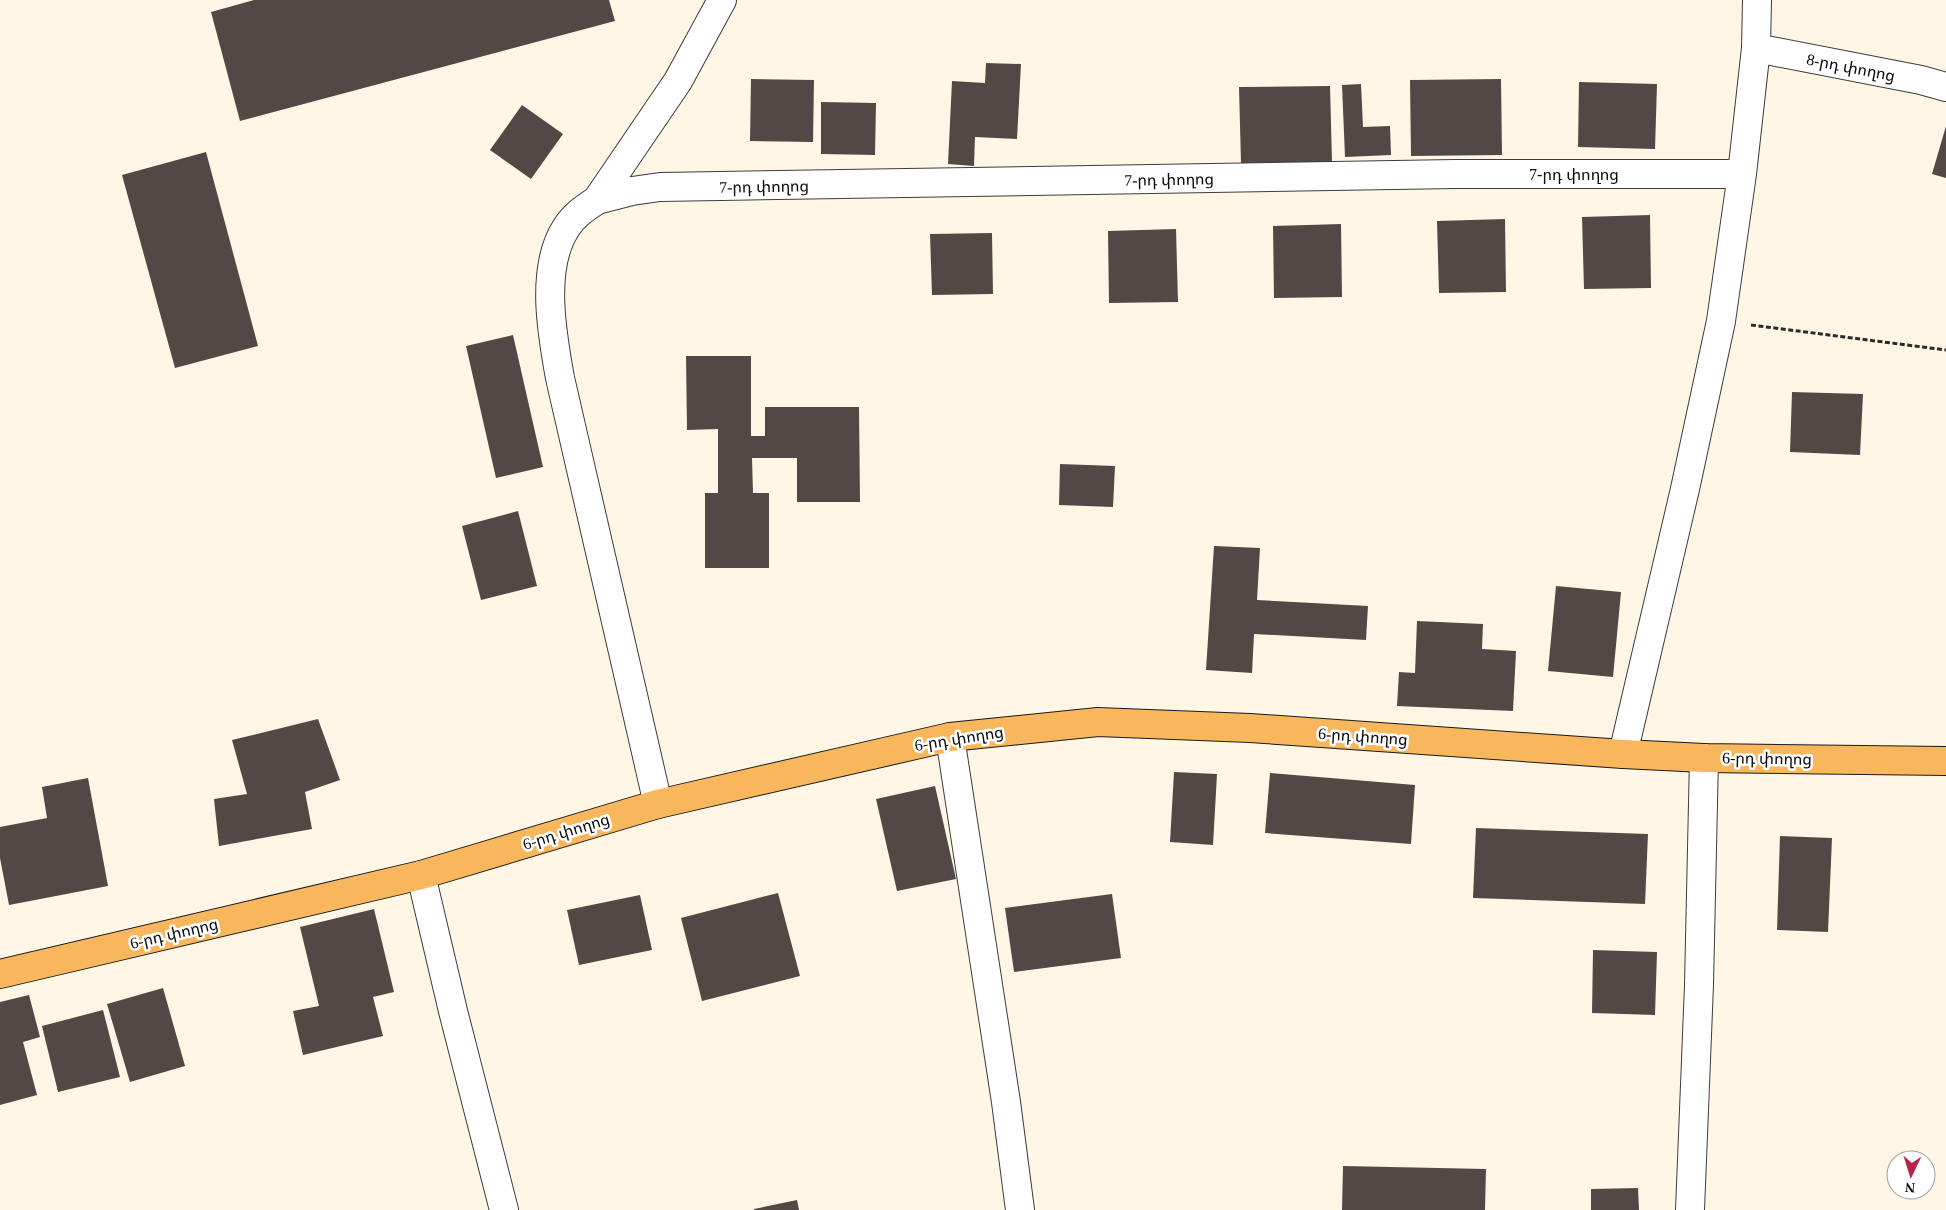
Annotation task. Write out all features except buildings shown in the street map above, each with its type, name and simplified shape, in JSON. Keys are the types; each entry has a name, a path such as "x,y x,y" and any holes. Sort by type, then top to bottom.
{"main road":[{"name":"6-րդ փողոց","path":"0,974 421,875 658,804 950,737 1098,722 1250,728 1704,758 1946,760"}],"street":[{"path":"658,804 560,378 551,330 550,289 556,251 566,228 580,211 597,200 678,81 722,0"},
{"path":"1623,754 1685,488 1721,321 1742,174 1756,48 1758,0"},
{"name":"8-րդ փողոց","path":"1756,48 1921,80 1946,87"},
{"name":"7-րդ փողոց","path":"597,200 632,191 660,187 1456,174 1742,174"},
{"path":"950,737 1006,1102 1020,1210"},
{"path":"1690,1210 1699,985 1704,758"},
{"path":"421,875 453,1011 504,1210"}],"path":[{"path":"1721,321 1946,350"}]}
